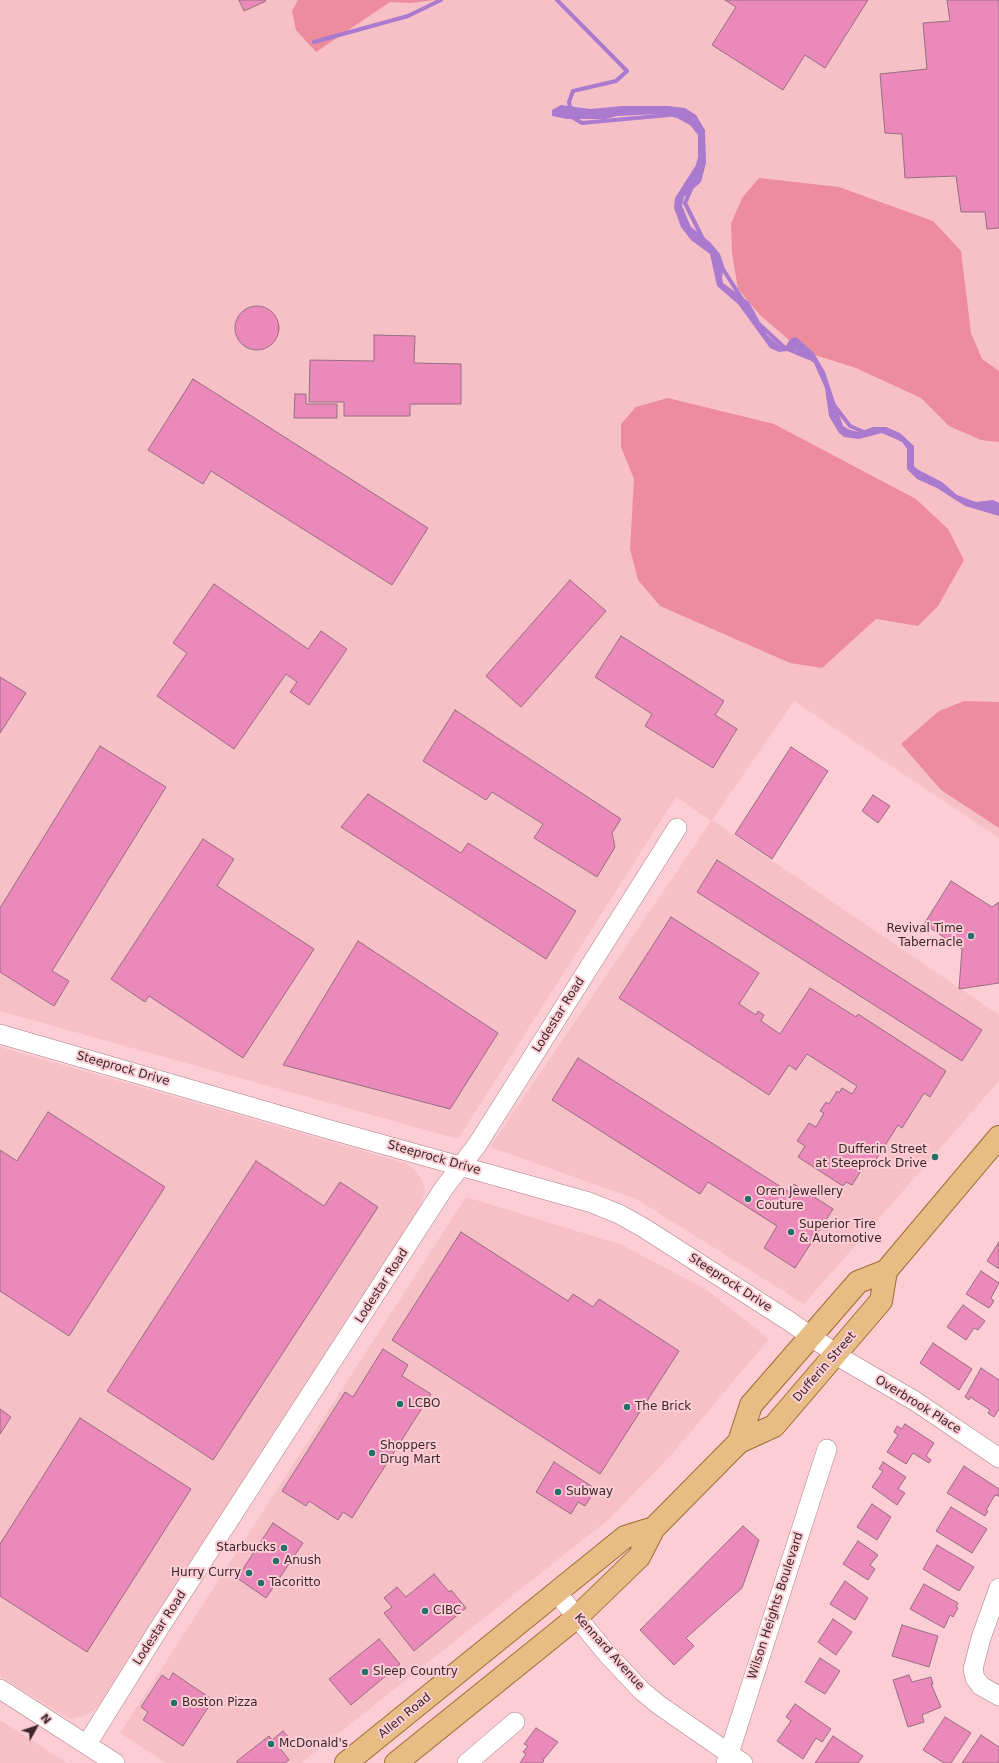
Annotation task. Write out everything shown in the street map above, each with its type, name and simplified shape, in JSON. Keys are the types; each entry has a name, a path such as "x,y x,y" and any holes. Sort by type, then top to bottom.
{"main road":[{"name":"Dufferin Street","path":"738,1442 751,1405 858,1282 886,1271 999,1136"},
{"name":"Dufferin Street","path":"577,1617 639,1557 654,1528 738,1442 774,1426 881,1301 886,1271"},
{"name":"Dufferin Street","path":"557,1593 625,1537 654,1528"},
{"name":"Allen Road","path":"346,1763 557,1593"},
{"path":"396,1763 577,1617"}],"street":[{"name":"Lodestar Road","path":"87,1744 444,1188 462,1166 500,1110 677,828"},
{"name":"Steeprock Drive","path":"0,1034 324,1128 589,1202 622,1215 650,1232 812,1336 836,1354"},
{"name":"Overbrook Place","path":"836,1354 846,1362 916,1401 999,1458"},
{"name":"Wilson Heights Boulevard","path":"732,1760 827,1449"},
{"path":"999,1588 981,1638 973,1669 975,1678 982,1686 999,1696"},
{"name":"Kennard Avenue","path":"557,1593 608,1655 642,1691 732,1760"},
{"path":"0,1689 115,1763"},
{"path":"467,1763 515,1722"}],"shaded area":[{"path":"0,0 999,0 999,838 794,701 712,820 999,1015 999,1081 804,1304 636,1199 490,1147 711,821 676,797 458,1139 0,1011"},
{"path":"298,0 435,0 411,3 390,2 316,52 296,30 292,11"},
{"path":"561,105 590,109 622,106 668,106 685,108 696,115 705,130 706,163 701,182 684,197 682,206 691,227 710,242 720,254 724,266 722,277 723,283 749,302 767,335 781,347 786,346 790,339 796,337 814,353 825,372 843,426 850,430 859,432 873,427 886,427 900,433 914,446 914,466 917,469 942,482 957,495 976,502 993,500 999,503 999,516 965,506 937,488 917,479 907,469 907,449 902,442 882,433 859,439 844,437 839,433 829,416 825,388 814,363 796,350 779,352 770,348 738,304 717,286 710,254 691,240 681,227 674,208 675,198 696,165 698,157 698,135 690,125 677,118 660,114 617,116 606,119 567,119 552,116 552,110"},
{"path":"759,178 839,187 933,221 961,251 971,333 982,359 999,371 999,442 981,440 949,426 921,398 856,368 802,351 760,315 738,289 732,253 731,224 742,198"},
{"path":"668,398 774,424 916,499 948,529 964,560 938,606 918,626 876,619 822,668 790,663 660,606 638,580 630,549 634,479 621,447 621,424 636,407"},
{"path":"964,701 999,702 999,828 941,790 901,744 939,711"},
{"path":"0,1047 405,1163 415,1170 422,1180 425,1192 421,1206 99,1705 92,1712 71,1719 57,1712 0,1676"},
{"path":"466,1197 622,1245 707,1290 769,1339 673,1453 609,1519 301,1763 166,1763 120,1733"},
{"path":"0,1720 67,1763 0,1763"}],"building":[{"path":"239,0 265,0 266,1 244,11"},
{"path":"725,0 868,0 825,68 805,55 783,90 712,45 736,7"},
{"path":"947,0 999,0 999,228 987,229 985,212 961,212 956,176 905,178 902,134 885,133 880,74 927,69 923,23 950,21"},
{"path":"253,306 261,306 273,312 279,324 279,332 273,344 261,350 253,350 241,344 235,332 235,324 241,312"},
{"path":"374,335 415,336 414,363 461,364 461,404 410,404 410,416 344,416 344,402 309,402 310,360 374,361"},
{"path":"193,379 428,528 392,585 211,471 203,484 148,450"},
{"path":"295,394 306,394 306,404 337,404 337,418 294,418"},
{"path":"570,580 606,611 521,707 486,676"},
{"path":"214,584 308,649 321,631 347,649 309,705 290,692 297,682 286,674 234,749 157,696 187,653 173,643"},
{"path":"621,636 724,701 715,715 737,729 713,768 645,726 652,714 595,677"},
{"path":"0,677 26,693 0,733"},
{"path":"455,710 621,819 612,833 615,847 597,877 534,838 543,824 492,792 486,800 423,761"},
{"path":"100,746 166,787 52,971 69,981 54,1006 0,972 0,908"},
{"path":"791,747 828,771 772,859 735,834"},
{"path":"368,794 461,853 468,843 576,911 546,959 341,827"},
{"path":"873,795 890,806 878,823 862,811"},
{"path":"203,839 234,859 217,886 314,949 243,1058 149,996 145,1002 111,979"},
{"path":"717,860 982,1030 962,1061 697,892"},
{"name":"Revival Time Tabernacle","path":"951,881 992,907 999,902 999,983 959,989 962,949 924,924"},
{"path":"671,917 759,973 739,1004 756,1015 758,1011 764,1015 761,1021 780,1034 810,988 856,1017 858,1014 946,1071 930,1097 924,1093 902,1128 898,1125 871,1167 866,1163 852,1185 846,1182 843,1186 798,1157 805,1146 797,1141 809,1123 816,1127 824,1113 820,1111 826,1102 829,1104 837,1091 839,1093 842,1088 852,1094 857,1086 807,1054 796,1070 789,1065 769,1095 619,998"},
{"path":"358,941 498,1033 450,1109 283,1065"},
{"path":"578,1058 789,1192 794,1184 833,1209 795,1268 764,1248 777,1226 708,1182 700,1194 552,1100"},
{"path":"48,1112 165,1187 69,1336 0,1291 0,1150 17,1161"},
{"path":"256,1161 324,1206 340,1182 378,1207 213,1460 107,1391"},
{"path":"461,1232 568,1301 573,1294 593,1307 599,1299 679,1351 600,1474 392,1340"},
{"path":"999,1242 999,1269 987,1261"},
{"path":"981,1271 999,1283 991,1298 994,1301 989,1308 966,1294"},
{"path":"963,1305 985,1321 978,1330 974,1328 966,1340 947,1327"},
{"path":"933,1343 972,1369 959,1390 920,1363"},
{"path":"383,1349 408,1365 402,1376 431,1394 352,1518 343,1512 338,1520 309,1501 306,1506 282,1491 345,1392 353,1397"},
{"path":"981,1368 999,1380 999,1409 994,1417 988,1413 990,1410 970,1397 969,1400 965,1397"},
{"path":"0,1409 11,1417 0,1434"},
{"path":"80,1418 191,1489 87,1652 0,1596 0,1544"},
{"path":"905,1424 934,1443 926,1456 931,1460 929,1463 913,1453 906,1464 887,1452 898,1435 894,1432 897,1426 902,1429"},
{"path":"554,1462 596,1489 585,1506 578,1502 571,1514 536,1492"},
{"path":"883,1462 906,1477 898,1489 905,1493 897,1505 872,1487 883,1471 879,1469"},
{"path":"964,1466 999,1489 999,1496 995,1495 986,1510 988,1511 985,1516 947,1493"},
{"path":"872,1504 891,1517 877,1540 857,1527"},
{"path":"951,1507 987,1529 972,1553 936,1531"},
{"path":"273,1523 303,1543 266,1598 237,1578"},
{"path":"743,1526 759,1540 742,1588 686,1638 694,1646 674,1665 640,1630"},
{"path":"858,1541 878,1555 870,1565 875,1569 868,1580 843,1564"},
{"path":"937,1545 974,1567 959,1591 923,1569"},
{"name":"CIBC","path":"434,1574 449,1592 451,1590 466,1608 414,1651 384,1613 392,1607 384,1598 397,1587 406,1597"},
{"path":"845,1581 868,1598 855,1620 830,1604"},
{"path":"924,1584 958,1603 956,1607 958,1608 953,1617 950,1615 944,1628 910,1609"},
{"path":"833,1619 852,1632 836,1655 818,1642"},
{"path":"902,1625 938,1636 929,1667 892,1656"},
{"name":"Sleep Country","path":"379,1639 400,1664 351,1705 329,1679"},
{"path":"820,1658 840,1671 825,1694 805,1682"},
{"path":"173,1673 213,1700 183,1746 143,1720 148,1712 141,1707 162,1675 169,1680"},
{"path":"909,1675 912,1682 931,1677 933,1684 931,1684 941,1707 922,1715 924,1722 908,1727 893,1680"},
{"path":"795,1704 831,1729 822,1742 816,1738 803,1759 777,1741 791,1721 786,1717"},
{"path":"945,1717 971,1733 951,1763 944,1763 923,1750"},
{"path":"536,1728 558,1742 544,1759 542,1759 544,1761 542,1763 520,1763 526,1754 523,1752 528,1746 524,1744"},
{"name":"McDonald's","path":"283,1731 290,1739 279,1747 289,1760 285,1763 237,1763 237,1761 269,1736 272,1740"},
{"path":"981,1735 999,1747 999,1763 962,1763"},
{"path":"833,1736 863,1756 858,1763 815,1763"}],"waterway":[{"path":"314,42 408,16 441,0"},
{"path":"557,0 627,71 616,81 573,91 569,102 571,111"},
{"path":"572,117 582,123 669,115"},
{"path":"692,187 685,203 703,239"},
{"path":"721,266 742,299"},
{"path":"759,324 785,348 809,358"},
{"path":"834,405 850,426 866,433"}],"place":[{"name":"Revival Time Tabernacle","path":"971,936"},
{"name":"Dufferin Street at Steeprock Drive","path":"935,1157"},
{"name":"Oren Jewellery Couture","path":"748,1199"},
{"name":"Superior Tire & Automotive","path":"791,1232"},
{"name":"LCBO","path":"400,1404"},
{"name":"The Brick","path":"627,1407"},
{"name":"Shoppers Drug Mart","path":"372,1453"},
{"name":"Subway","path":"558,1492"},
{"name":"Starbucks","path":"284,1548"},
{"name":"Anush","path":"276,1561"},
{"name":"Hurry Curry","path":"249,1573"},
{"name":"Tacoritto","path":"261,1583"},
{"name":"CIBC","path":"425,1611"},
{"name":"Sleep Country","path":"365,1672"},
{"name":"Boston Pizza","path":"174,1703"},
{"name":"McDonald's","path":"271,1744"}]}
